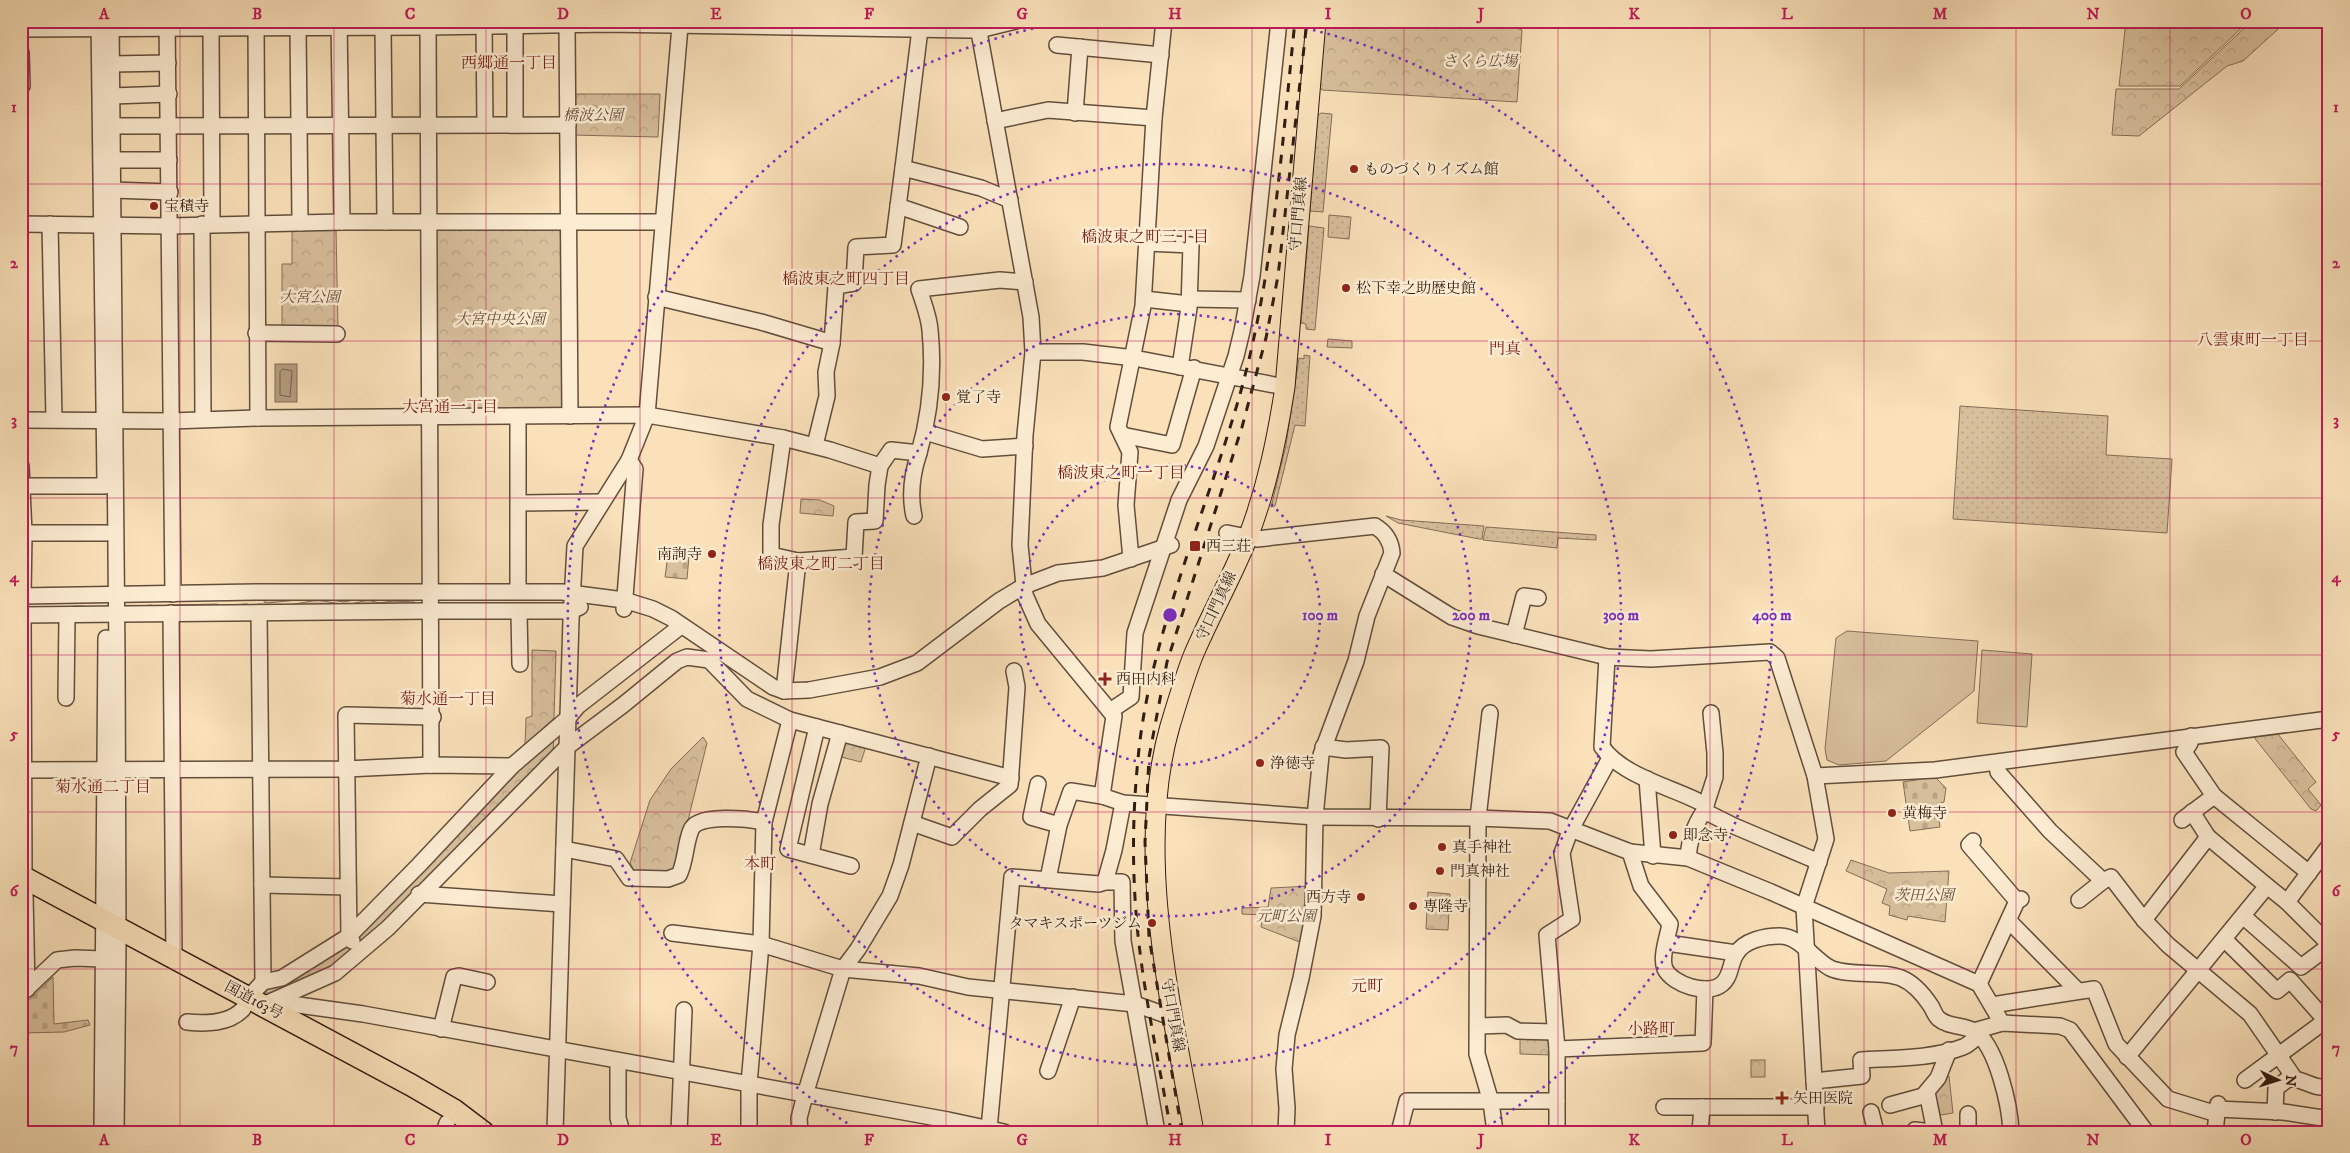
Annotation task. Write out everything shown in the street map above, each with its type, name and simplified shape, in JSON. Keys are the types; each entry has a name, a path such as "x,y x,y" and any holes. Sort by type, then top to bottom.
{"highway":[{"name":"国道163号","path":"23,885 111,931 257,1000 280,1031 376,1080 450,1129"},
{"name":"国道163号","path":"111,931 174,958 257,1000 454,1110 483,1132"}],"main road":[{"name":"守口門真線","path":"1194,1132 1166,974 1158,907 1156,842 1158,804 1170,728 1181,691 1194,656 1248,538 1265,488 1277,436 1285,387 1316,21"}],"street":[{"path":"21,29 105,25 168,25 211,29 256,24 298,28 340,24 384,27 428,24 484,26 515,23 978,26 1016,21"},
{"path":"1131,559 1126,504 1130,452 1118,427 1134,358 1144,299 1154,118 1164,21"},
{"path":"1110,711 1131,697 1135,633 1168,547 1181,495 1206,446 1236,356 1248,300 1279,21"},
{"path":"515,23 515,124"},
{"path":"555,1132 575,546 629,460 647,416 656,297 682,23"},
{"path":"256,24 256,333 258,418"},
{"path":"340,24 342,222"},
{"path":"428,24 429,591 433,717 431,765"},
{"path":"564,24 568,125 570,416"},
{"path":"105,25 112,64 112,96 106,126 112,160 113,190 107,224"},
{"path":"105,25 110,420 111,931 116,1132"},
{"path":"168,25 173,594"},
{"path":"815,445 827,396 826,372 832,343 836,286 854,283 856,247 893,245 920,25"},
{"path":"484,26 485,125"},
{"path":"978,26 1031,317 1033,352 1025,446 1020,545 1025,595 1038,624 1114,716 1102,796"},
{"path":"384,27 385,222"},
{"path":"298,28 300,223"},
{"path":"203,419 207,224 212,126 211,29"},
{"path":"1057,46 1161,55"},
{"path":"1075,113 1080,48"},
{"path":"21,52 22,86"},
{"path":"112,64 168,63"},
{"path":"112,96 169,94"},
{"path":"995,121 1048,110 1154,118"},
{"path":"106,126 568,125"},
{"path":"112,160 169,160"},
{"path":"902,168 981,188 1010,200"},
{"path":"113,190 170,192"},
{"path":"898,206 960,227"},
{"path":"21,224 170,226 342,222 663,222"},
{"path":"50,224 54,420"},
{"path":"1122,435 1172,445 1187,368 1191,245 1147,243"},
{"path":"914,516 912,506 912,473 925,432 932,366 930,328 919,288 1000,280 1025,282"},
{"path":"656,297 761,322 832,343"},
{"path":"1144,299 1189,301 1248,300"},
{"path":"256,333 337,334"},
{"path":"1033,352 1083,352 1134,358 1285,387"},
{"path":"21,420 171,421 258,418 647,416 783,438 815,445 880,466"},
{"path":"518,417 518,591"},
{"path":"110,420 105,486 106,533 111,595"},
{"path":"925,432 982,449 1025,446"},
{"path":"783,438 771,525 771,555 798,561 854,557 856,522 876,521 877,485 880,466 892,450 919,453"},
{"path":"624,604 635,469 629,460"},
{"path":"21,466 24,533 22,596 429,591 572,593 654,609 671,618 760,680 784,691 829,688 880,677 917,663 998,601 1024,586 1058,573 1103,568 1168,547"},
{"path":"22,486 105,486"},
{"path":"519,503 601,502"},
{"path":"1227,533 1238,534 1248,538 1375,526 1381,530 1391,543 1392,553 1367,616 1356,661 1324,747 1315,817 1313,916 1301,978 1287,1035 1284,1069 1287,1108 1286,1132"},
{"path":"24,533 106,533"},
{"path":"784,691 798,561"},
{"path":"1383,574 1452,616 1478,626 1607,657 1651,659 1770,652 1777,658 1815,776 1826,839 1804,907 1817,1132"},
{"path":"1514,634 1524,596 1538,598"},
{"path":"24,992 22,615 430,611 572,612 583,605 624,604"},
{"path":"519,612 520,664"},
{"path":"257,1000 262,885 259,769 259,613"},
{"path":"171,614 174,958"},
{"path":"66,698 67,616"},
{"path":"187,1022 200,1023 222,1020 236,1015 282,978 349,936 512,766 568,718 578,706 681,626"},
{"path":"257,1000 335,973 388,928 419,894 567,746 623,705 677,661 687,657 710,660 747,699 790,720 1011,778"},
{"path":"1607,657 1602,747 1610,758 1647,779 1686,794 1705,808 1818,862"},
{"path":"912,823 952,837 980,809 1010,785 1017,688 1014,671"},
{"path":"1490,713 1478,818 1478,1054 1490,1102 1495,1132"},
{"path":"1688,858 1689,840 1705,808 1715,777 1711,713"},
{"path":"357,954 349,936 346,716 433,717"},
{"path":"1815,776 1935,770 2329,718"},
{"path":"750,1132 749,1084 761,944 764,822 790,720"},
{"path":"816,727 788,849 851,866"},
{"path":"811,856 820,804 840,733"},
{"path":"2191,736 2190,744 2184,752 2214,796 2309,873"},
{"path":"1324,747 1346,750 1381,748 1378,818"},
{"path":"800,1132 799,1118 805,1095 843,969 858,949 890,896 901,865 929,756"},
{"path":"1558,1132 1557,1049 1547,935 1572,919 1562,853 1570,831 1610,758"},
{"path":"1997,763 1998,772 2050,831 2103,881"},
{"path":"22,770 346,769 431,765 512,766"},
{"path":"1647,779 1653,856"},
{"path":"1038,784 1031,818 1059,825"},
{"path":"1048,879 1059,825 1071,791 1102,796 1123,803 1158,804 1315,817 1478,818 1550,821 1570,831 1630,852 1653,856 1688,858 1979,984 2002,1023"},
{"path":"2214,796 2187,816 2208,838 2287,902 2329,945 2301,967 2244,916"},
{"path":"1105,882 1114,850 1123,803"},
{"path":"564,848 616,859 630,878 668,879 679,875 691,828 699,822 740,817 764,822"},
{"path":"449,833 467,846"},
{"path":"2144,920 2208,838"},
{"path":"1972,842 1969,845 2019,900 1979,984"},
{"path":"2287,902 2328,848"},
{"path":"1630,852 1641,886 1670,924 1664,960 1665,969 1674,979 1697,989 1715,989 1723,984 1736,953 1746,944 1758,938 1772,936 1783,936 1794,940 1831,968 1900,977 1922,992 1939,1019 1977,1033 1995,1060 2008,1103 2010,1132"},
{"path":"257,1000 363,1014 996,1130 1003,990 1012,877 1098,884 1122,882 1123,941 1157,1132"},
{"path":"2079,900 2111,877 2144,920 2168,945 2250,1014 2295,1079"},
{"path":"262,885 348,887"},
{"path":"2127,1057 2225,940 2267,886"},
{"path":"419,894 562,904"},
{"path":"2009,921 2078,991"},
{"path":"102,1132 103,959 111,931"},
{"path":"672,933 761,944 843,969 919,976 968,986 1134,1004 1174,1018"},
{"path":"2225,940 2277,990 2290,980 2328,1023 2279,1055 2246,1080"},
{"path":"1667,943 1736,953"},
{"path":"24,992 57,960 76,958 103,959"},
{"path":"441,1029 454,977 459,976 487,982"},
{"path":"1557,1049 1703,1043 1704,989"},
{"path":"1992,1005 2094,989 2116,1044 2168,1099 2217,1108 2275,1112 2329,1119"},
{"path":"1048,1071 1073,998"},
{"path":"679,1132 684,1010"},
{"path":"1814,1080 1862,1076 1860,1060 1922,1055 1964,1047 1977,1033 2002,1023 2060,1026 2070,1030 2081,1042 2139,1128"},
{"path":"1479,1026 1507,1025 1518,1031 1555,1032"},
{"path":"1890,1105 1923,1096 1943,1068 1949,1050"},
{"path":"618,1061 618,1118 622,1132"},
{"path":"2275,1112 2276,1088 2288,1079 2307,1082 2315,1088 2329,1087"},
{"path":"1914,1132 1915,1130 1933,1132 1927,1092"},
{"path":"1399,1132 1407,1101 1557,1101"},
{"path":"1664,1106 1816,1107"},
{"path":"1700,1132 1702,1107"},
{"path":"2215,1132 2217,1108"},
{"path":"1871,1112 1876,1132"},
{"path":"1968,1114 1968,1132"}],"green space":[{"name":"さくら広場","path":"1325,21 1505,21 1505,24 1522,30 1517,102 1322,90 1319,85"},
{"path":"2126,21 2249,21 2180,86 2119,86"},
{"path":"2252,21 2287,21 2243,61 2227,66 2139,136 2112,135 2116,89 2179,89"},
{"name":"橋波公園","path":"572,94 660,94 658,137 571,135"},
{"path":"1321,113 1332,114 1323,212 1310,211 1317,116"},
{"path":"1329,215 1351,217 1349,239 1328,237"},
{"name":"大宮中央公園","path":"558,226 563,230 565,406 560,409 445,411 437,405 435,233 439,227"},
{"path":"1309,226 1324,228 1315,330 1306,329 1306,324 1301,323"},
{"name":"大宮公園","path":"292,228 336,228 338,329 282,328 282,264 292,264"},
{"path":"1328,339 1352,341 1352,348 1327,347"},
{"path":"1304,355 1310,356 1305,426 1295,425 1275,506 1271,507 1286,445 1299,358 1304,359"},
{"path":"1960,406 2108,416 2106,455 2172,459 2167,533 1953,519"},
{"path":"801,499 820,500 834,506 833,516 800,513"},
{"path":"1386,516 1401,520 1484,526 1482,539 1398,523"},
{"path":"1486,527 1596,535 1596,540 1558,538 1557,548 1483,540"},
{"path":"668,554 689,556 687,579 665,577"},
{"path":"265,596 414,598 408,601 363,598 344,602 318,598 267,603 264,602"},
{"path":"317,600 347,605 368,600 379,603 393,601 414,602 417,604 255,609 258,604 290,605"},
{"path":"217,604 228,606 248,604 250,609 137,610 137,607 151,605 163,608 168,605"},
{"path":"1847,631 1978,641 1974,691 1886,761 1839,765 1827,760 1825,749 1836,638"},
{"path":"532,650 556,651 554,718 525,745 526,718 532,716"},
{"path":"1982,650 2032,654 2027,727 1977,723"},
{"path":"554,733 553,753 401,909 334,971 273,997 265,991 350,938 515,768"},
{"path":"2277,733 2316,782 2308,789 2321,805 2316,811 2311,809 2253,736"},
{"path":"703,737 707,743 678,861 671,871 635,872 630,863 650,800 671,769"},
{"path":"848,741 866,746 861,762 841,757 844,744"},
{"path":"1935,777 1946,788 1944,802 1937,804 1940,827 1910,831 1903,782"},
{"name":"茨田公園","path":"1851,860 1889,873 1949,871 1945,922 1908,916 1907,920 1889,915 1890,906 1882,903 1887,889 1846,871"},
{"name":"元町公園","path":"1311,886 1302,943 1261,927 1263,915 1242,914 1242,908 1268,907 1271,888"},
{"path":"1428,892 1450,894 1448,930 1426,929"},
{"path":"53,977 54,1024 88,1020 90,1025 64,1032 21,1033 21,1008"},
{"path":"1520,1038 1545,1039 1552,1043 1551,1055 1520,1054"},
{"path":"1751,1060 1765,1060 1765,1077 1751,1077"},
{"path":"1949,1076 1953,1113 1935,1116 1931,1095 1942,1078"}],"water":[{"path":"275,364 297,364 297,402 275,402"}],"waterway":[{"path":"74,607 83,607"}],"railway":[{"path":"1171,1132 1145,984 1136,913 1134,825 1138,759 1144,712 1154,665 1167,618 1229,432 1253,342 1276,206 1295,21"},
{"path":"1182,1132 1149,937 1145,842 1149,757 1167,662 1242,427 1266,338 1278,276 1307,21"}],"place":[{"name":"ものづくりイズム館","path":"1354,169"},
{"name":"宝積寺","path":"154,206"},
{"name":"松下幸之助歴史館","path":"1346,288"},
{"name":"覚了寺","path":"946,397"},
{"name":"西三荘","path":"1195,546"},
{"name":"南詢寺","path":"712,554"},
{"name":"西田内科","path":"1105,679"},
{"name":"浄徳寺","path":"1260,763"},
{"name":"黄梅寺","path":"1892,813"},
{"name":"即念寺","path":"1673,835"},
{"name":"真手神社","path":"1442,847"},
{"name":"門真神社","path":"1440,871"},
{"name":"西方寺","path":"1361,897"},
{"name":"専隆寺","path":"1413,906"},
{"name":"タマキスポーツジム","path":"1152,923"},
{"name":"矢田医院","path":"1782,1098"}],"district":[{"name":"西郷通一丁目","path":"509,62"},
{"name":"橋波東之町三丁目","path":"1145,236"},
{"name":"橋波東之町四丁目","path":"846,278"},
{"name":"八雲東町一丁目","path":"2253,339"},
{"name":"門真","path":"1505,348"},
{"name":"大宮通一丁目","path":"450,406"},
{"name":"橋波東之町一丁目","path":"1121,472"},
{"name":"橋波東之町二丁目","path":"821,563"},
{"name":"菊水通一丁目","path":"448,698"},
{"name":"菊水通二丁目","path":"103,786"},
{"name":"本町","path":"760,863"},
{"name":"元町","path":"1367,985"},
{"name":"小路町","path":"1651,1028"}]}
